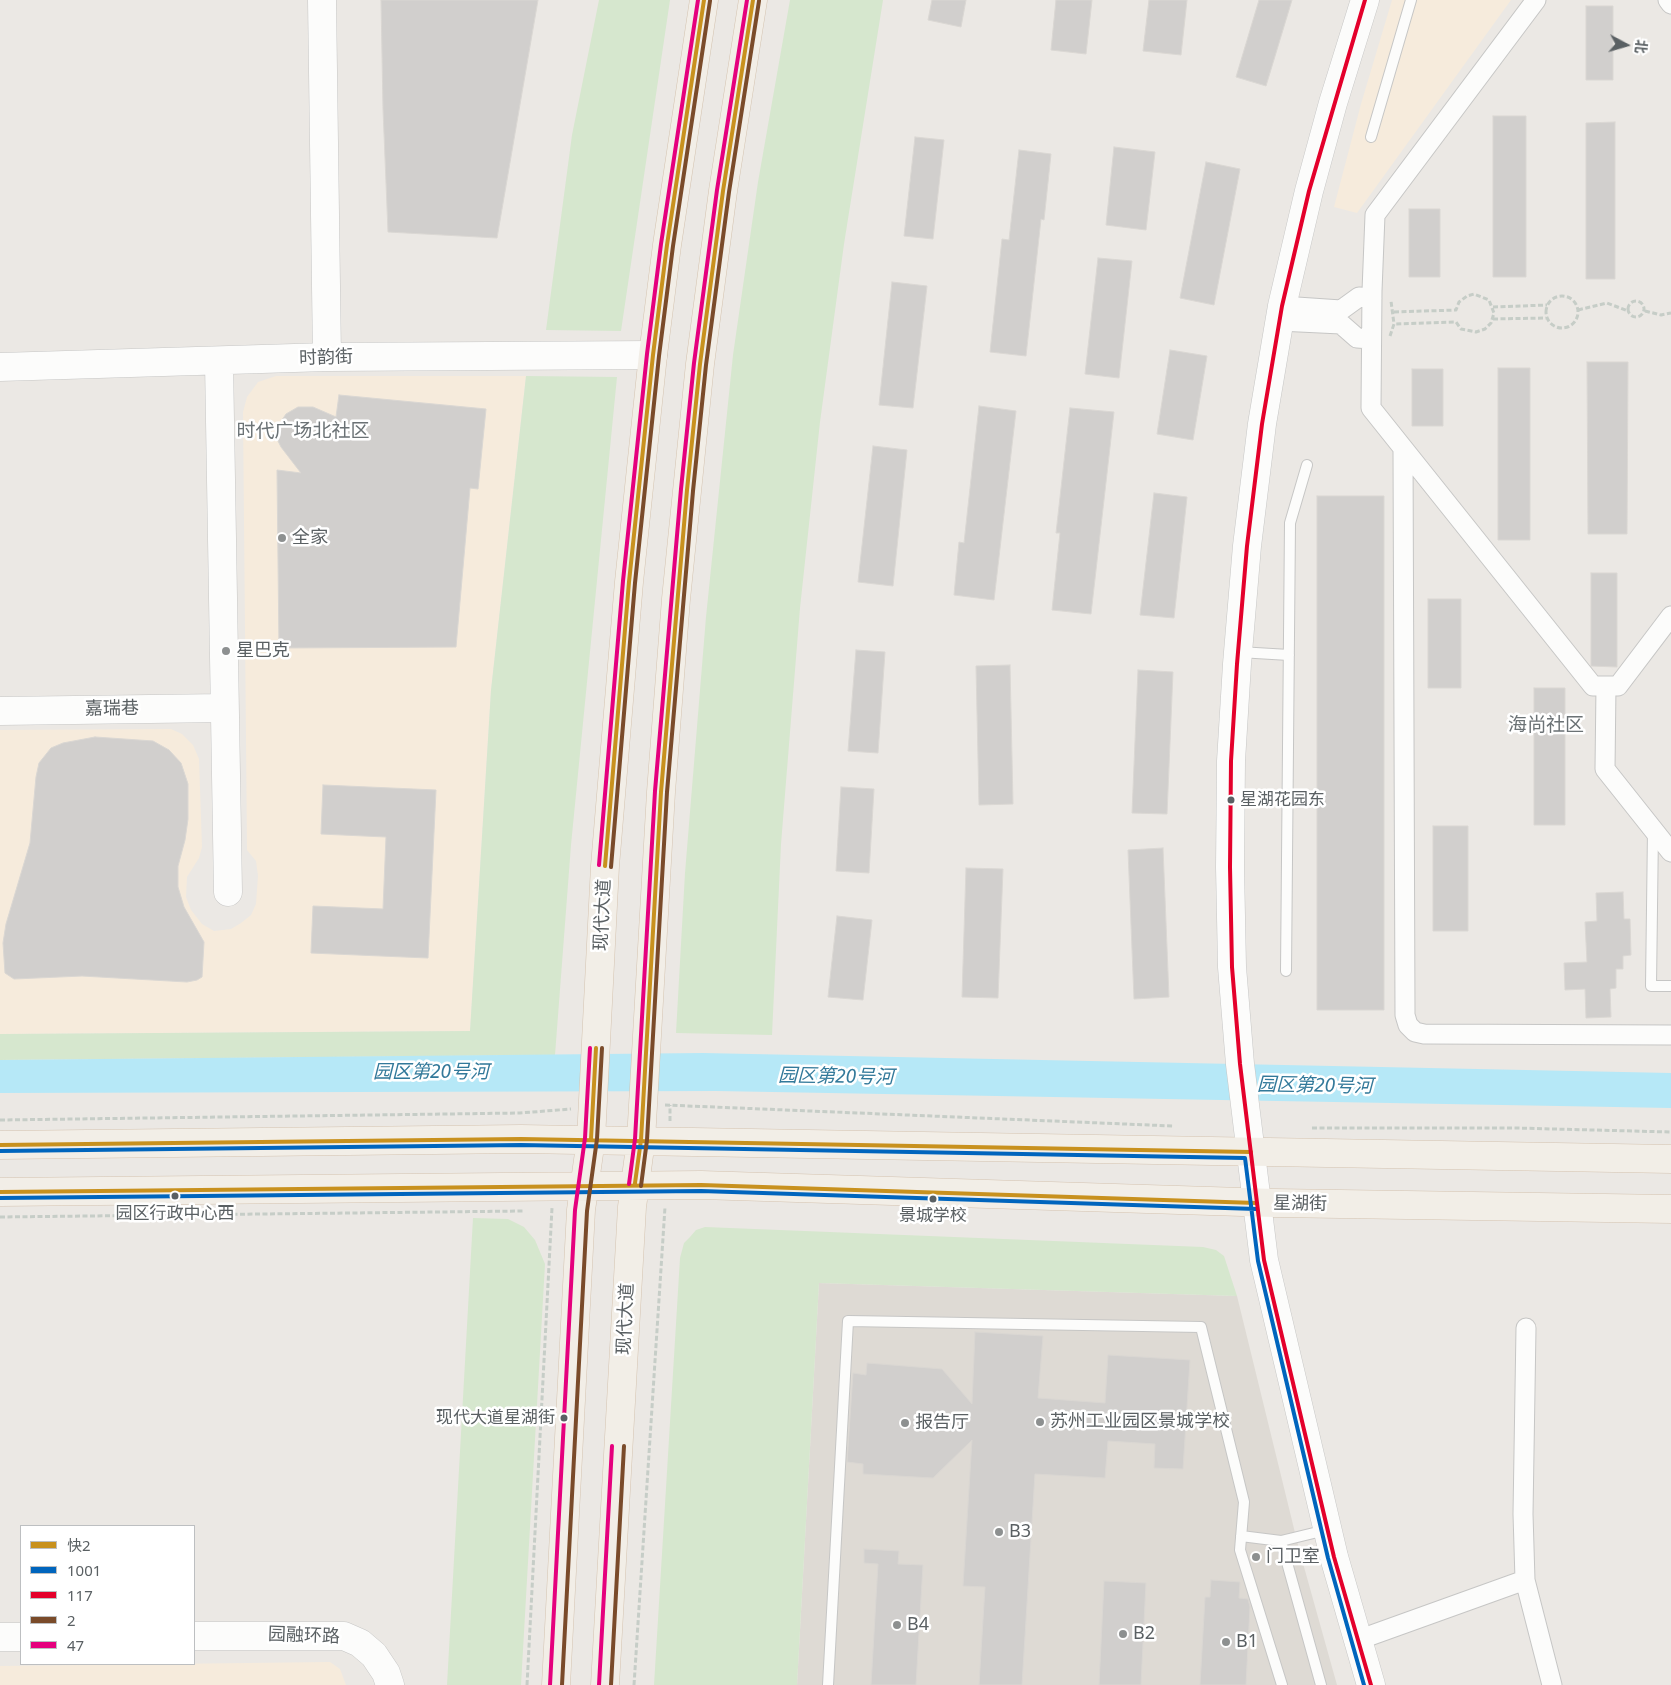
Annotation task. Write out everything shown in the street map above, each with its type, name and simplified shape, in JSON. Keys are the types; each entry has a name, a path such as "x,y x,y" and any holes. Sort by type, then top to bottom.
{"main road":[{"name":"现代大道","path":"556,1685 583,1198 592,1139 605,866 629,582 653,355 668,235 704,0"},
{"name":"现代大道","path":"605,1685 633,1196 643,1101 664,755 687,490 700,364 723,191 753,0"},
{"path":"0,1145 592,1139 1671,1159"},
{"name":"星湖街","path":"0,1192 553,1198 633,1196 668,1200 1256,1203 1671,1209"}],"street":[{"path":"322,0 327,357"},
{"path":"1365,0 1308,191 1281,313 1259,443 1247,546 1238,652 1231,761 1230,867 1232,967 1240,1064 1256,1203 1266,1269 1327,1529 1372,1685"},
{"path":"1536,0 1378,209 1374,221 1371,408 1593,686 1618,686 1671,616"},
{"path":"1668,0 1671,4"},
{"path":"1281,313 1341,310 1359,297 1372,298"},
{"path":"1281,313 1341,324 1357,338 1371,339"},
{"name":"时韵街","path":"0,367 219,362 327,357 653,355"},
{"path":"219,362 228,892"},
{"path":"1403,449 1405,1015 1408,1025 1415,1032 1424,1034 1671,1035"},
{"path":"1606,686 1605,769 1671,852"},
{"name":"嘉瑞巷","path":"0,711 224,708"},
{"path":"1526,1328 1523,1514 1526,1580 1552,1685"},
{"path":"1358,1640 1526,1580"},
{"name":"园融环路","path":"195,1636 344,1636 360,1643 374,1655 386,1673 390,1685"},
{"path":"0,1637 20,1637"}],"lane":[{"path":"1371,137 1411,0"},
{"path":"1286,971 1290,523 1307,465"},
{"path":"1238,652 1289,655"},
{"path":"1653,829 1650,986 1671,986"},
{"path":"828,1685 848,1321 1201,1327 1244,1502 1240,1550 1282,1685"},
{"path":"1241,1536 1281,1541 1327,1529"},
{"path":"1281,1541 1321,1685"}],"path":[{"path":"1394,312 1456,310 1459,302 1467,296 1474,294 1483,296 1493,306 1493,319 1485,329 1476,332 1461,329 1456,322 1394,324"},
{"path":"1493,306 1546,305 1554,297 1565,296 1574,300 1578,310 1574,322 1564,328 1553,326 1546,318 1546,305"},
{"path":"1628,311 1630,304 1638,301 1644,306 1645,311"},
{"path":"1578,310 1607,303 1628,311 1635,318 1641,316 1645,311"},
{"path":"1645,311 1661,315 1671,313"},
{"path":"1493,319 1546,318"},
{"path":"643,1101 670,1105 1175,1126"},
{"path":"0,1120 520,1113 559,1110 593,1103"},
{"path":"669,1140 670,1105"},
{"path":"557,1139 559,1110"},
{"path":"1310,1128 1515,1128 1671,1132"},
{"path":"633,1196 668,1200 634,1685"},
{"path":"527,1685 553,1198"},
{"path":"542,1211 553,1198 583,1198"},
{"path":"0,1217 532,1211"}],"shaded area":[{"path":"1392,0 1511,0 1357,213 1334,207 1361,104"},
{"path":"276,376 526,376 491,690 470,1031 0,1034 0,730 171,729 182,734 193,745 199,759 202,847 199,858 187,877 186,897 191,910 202,924 214,931 231,929 241,923 251,915 256,904 258,876 256,861 247,850 243,412 247,397 258,382"},
{"name":"苏州工业园区景城学校","path":"819,1283 1237,1296 1299,1549 1337,1685 797,1685"},
{"path":"330,1662 340,1669 346,1685 0,1685 0,1666"}],"green space":[{"path":"599,0 670,0 621,331 546,330 572,135"},
{"path":"790,0 883,0 844,244 820,422 800,608 781,844 772,1035 676,1033 685,873 706,617 733,355 758,182"},
{"path":"526,376 617,377 571,845 555,1055 0,1060 0,1034 470,1031 491,690"},
{"path":"473,1218 508,1219 524,1227 535,1240 545,1264 521,1685 447,1685"},
{"path":"705,1227 1203,1247 1216,1250 1224,1256 1237,1296 819,1283 797,1685 654,1685 680,1258 684,1243 696,1230"}],"water":[{"name":"园区第20号河","path":"703,1053 1671,1073 1671,1108 716,1091 0,1093 0,1060"}],"building":[{"path":"381,0 538,0 497,238 388,232"},
{"path":"932,0 966,0 961,27 928,20"},
{"path":"1056,0 1092,0 1086,54 1051,50"},
{"path":"1149,0 1187,0 1181,55 1143,51"},
{"path":"1259,0 1292,0 1266,86 1236,77"},
{"path":"1586,6 1613,6 1613,80 1586,80"},
{"path":"1493,116 1526,116 1526,277 1493,277"},
{"path":"1615,122 1615,279 1586,279 1586,123"},
{"path":"915,137 944,140 933,239 904,236"},
{"path":"1114,147 1155,152 1146,230 1106,225"},
{"path":"1019,150 1051,154 1044,220 1041,219 1026,356 990,352 1002,239 1009,240"},
{"path":"1206,162 1240,169 1214,305 1180,298"},
{"path":"1409,209 1440,209 1440,277 1409,277"},
{"path":"1098,258 1132,261 1119,378 1085,374"},
{"path":"892,282 927,286 913,408 879,405"},
{"path":"1170,350 1207,356 1193,440 1157,434"},
{"path":"1587,362 1628,362 1627,534 1588,534"},
{"path":"1498,368 1530,368 1530,540 1498,540"},
{"path":"1412,369 1443,369 1443,426 1412,426"},
{"path":"339,395 486,409 478,489 470,488 456,647 279,648 277,470 301,473 278,441 278,426 286,414 298,407 313,407 336,417"},
{"path":"979,406 1016,411 994,600 954,595 959,542 964,543"},
{"path":"1070,408 1114,412 1091,614 1052,610 1060,533 1056,533"},
{"path":"873,446 907,450 893,586 858,582"},
{"path":"1154,493 1187,497 1174,618 1140,615"},
{"path":"1317,496 1384,496 1384,1010 1317,1010"},
{"path":"1591,573 1617,573 1617,667 1591,666"},
{"path":"1428,599 1461,599 1461,688 1428,688"},
{"path":"856,650 885,652 878,753 848,751"},
{"path":"1010,665 1013,804 979,805 976,666"},
{"path":"1138,670 1173,672 1167,814 1132,813"},
{"path":"1534,688 1565,688 1565,825 1534,825"},
{"path":"95,737 153,741 169,750 181,763 188,784 188,819 178,866 178,887 184,907 204,942 202,977 197,980 187,982 82,976 14,979 5,973 3,943 6,924 30,843 39,763 51,748 63,743"},
{"path":"323,785 436,790 428,958 311,953 313,906 383,909 386,837 321,834"},
{"path":"841,787 874,789 869,873 836,871"},
{"path":"1433,826 1468,826 1468,931 1433,931"},
{"path":"1163,848 1169,997 1134,999 1128,850"},
{"path":"966,868 1003,869 998,998 962,997"},
{"path":"1623,892 1624,919 1630,919 1631,955 1623,956 1623,969 1616,969 1616,988 1610,989 1611,1017 1586,1018 1585,989 1565,990 1564,963 1587,962 1585,922 1597,921 1596,893"},
{"path":"837,916 872,920 863,1000 828,997"},
{"path":"975,1332 1043,1336 1038,1398 1105,1403 1108,1355 1190,1360 1183,1469 1154,1468 1155,1444 1108,1441 1105,1478 1035,1474 1022,1685 979,1685 985,1587 963,1586 972,1440 933,1478 863,1474 863,1464 847,1462 853,1373 866,1375 867,1363 942,1369 972,1404"},
{"name":"B4","path":"864,1549 899,1551 898,1564 923,1565 916,1685 871,1685 878,1564 864,1563"},
{"name":"B1","path":"1211,1580 1240,1582 1239,1598 1248,1599 1250,1607 1246,1685 1200,1685 1205,1597 1210,1597"},
{"name":"B2","path":"1104,1581 1146,1583 1141,1685 1099,1685"}],"transit line":[{"name":"47","path":"599,865 623,581 647,354 661,244 698,0"},
{"name":"快2","path":"605,866 629,582 653,355 667,245 704,0"},
{"name":"47","path":"629,1184 635,1139 655,791 681,489 694,363 717,190 747,0"},
{"name":"快2","path":"635,1183 641,1140 661,792 687,490 700,364 723,191 753,0"},
{"name":"117","path":"1365,0 1309,191 1282,306 1262,424 1247,546 1237,664 1231,761 1230,867 1232,967 1240,1064 1264,1260 1334,1557 1371,1685"},
{"name":"2","path":"611,867 635,583 659,356 673,246 710,1"},
{"name":"2","path":"641,1186 647,1140 667,792 693,491 706,365 729,192 759,1"},
{"name":"47","path":"550,1685 575,1210 585,1138 590,1048"},
{"name":"快2","path":"591,1139 596,1048"},
{"name":"2","path":"562,1685 587,1211 597,1139 602,1048"},
{"name":"快2","path":"0,1145 521,1139 1251,1152"},
{"name":"1001","path":"0,1151 521,1145 1245,1158 1258,1261 1328,1558 1364,1685"},
{"name":"快2","path":"0,1192 701,1185 1256,1203"},
{"name":"1001","path":"0,1198 701,1191 1256,1209"},
{"name":"47","path":"599,1685 612,1446"},
{"name":"2","path":"611,1685 624,1446"}],"place":[{"name":"全家","path":"282,538"},
{"name":"星巴克","path":"226,651"},
{"name":"星湖花园东","path":"1231,800"},
{"name":"园区行政中心西","path":"175,1196"},
{"name":"景城学校","path":"933,1199"},
{"name":"现代大道星湖街","path":"564,1418"},
{"name":"苏州工业园区景城学校","path":"1040,1422"},
{"name":"报告厅","path":"905,1423"},
{"name":"B3","path":"999,1532"},
{"name":"门卫室","path":"1256,1557"},
{"name":"B4","path":"897,1625"},
{"name":"B2","path":"1123,1634"},
{"name":"B1","path":"1226,1642"}],"district":[{"name":"时代广场北社区","path":"303,432"},
{"name":"海尚社区","path":"1546,726"}]}
